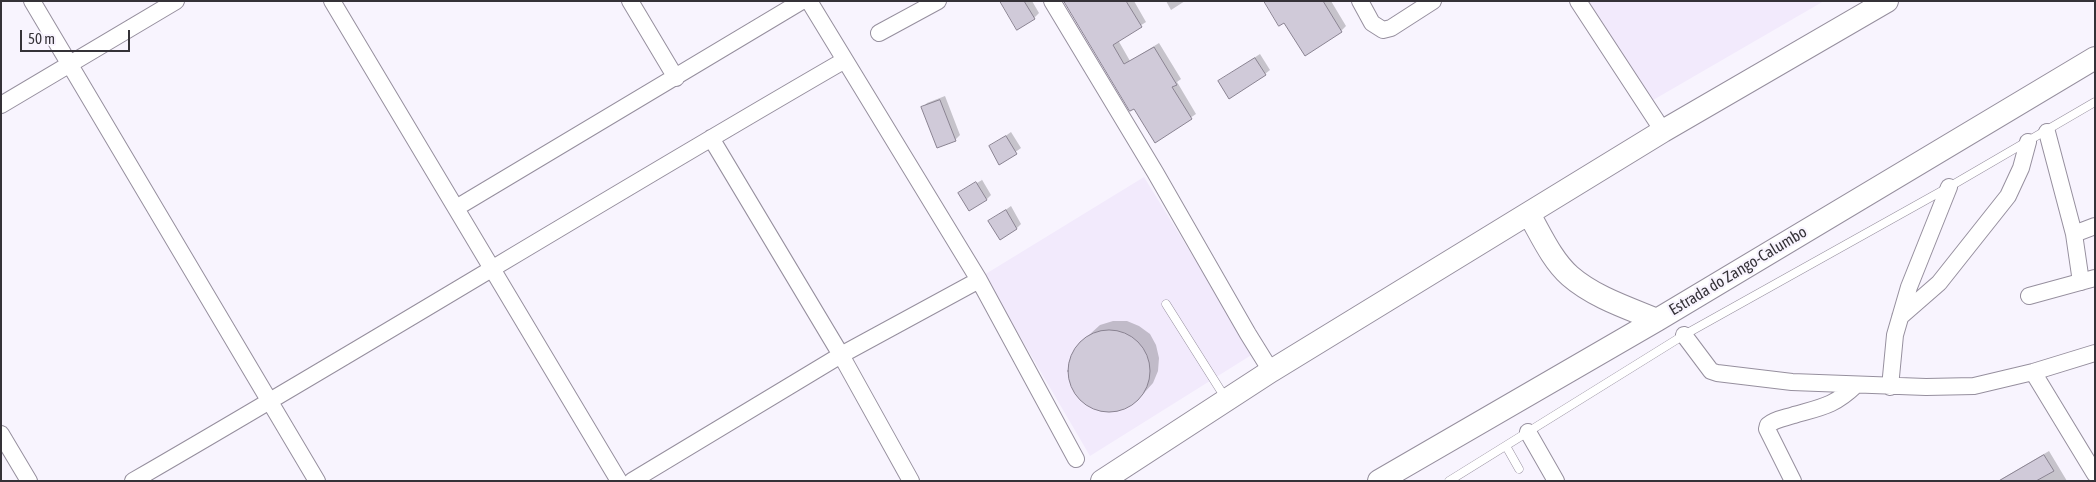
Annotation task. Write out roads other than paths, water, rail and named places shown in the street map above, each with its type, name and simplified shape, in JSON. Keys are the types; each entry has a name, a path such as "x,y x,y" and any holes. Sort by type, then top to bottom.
{"main road":[{"path":"1102,481 1271,371 1663,130 1887,1"},
{"name":"Estrada do Zango-Calumbo","path":"1379,481 1657,320 2095,58"},
{"path":"1529,214 1545,243 1569,275 1603,297 1657,320"}],"street":[{"path":"32,1 317,481"},
{"path":"1,105 176,1"},
{"path":"332,1 619,481"},
{"path":"630,1 676,78"},
{"path":"456,208 802,1"},
{"path":"809,1 979,280 1076,459"},
{"path":"879,33 938,1"},
{"path":"1052,1 1155,172 1271,371"},
{"path":"1360,1 1372,23 1383,30 1391,28 1433,1"},
{"path":"1578,1 1663,130"},
{"path":"134,481 845,60"},
{"path":"2029,296 2088,280 2047,132"},
{"path":"711,138 841,355 911,481"},
{"path":"1900,317 1939,282 2008,196 2021,168 2028,142"},
{"path":"1890,387 1895,335 1909,287 1950,187"},
{"path":"2074,234 2095,226"},
{"path":"632,481 841,355 979,280"},
{"path":"1684,335 1711,371 1717,373 1792,382 1890,387 1974,386 2033,372 2095,353"},
{"path":"2033,372 2095,474"},
{"path":"1793,481 1767,429 1768,425 1841,399 1856,385"},
{"path":"1528,432 1556,481"},
{"path":"1,434 29,481"}],"lane":[{"path":"1449,481 1684,335 1950,187 2047,132 2095,102"},
{"path":"1166,304 1227,401"},
{"path":"1506,446 1519,469"}]}
